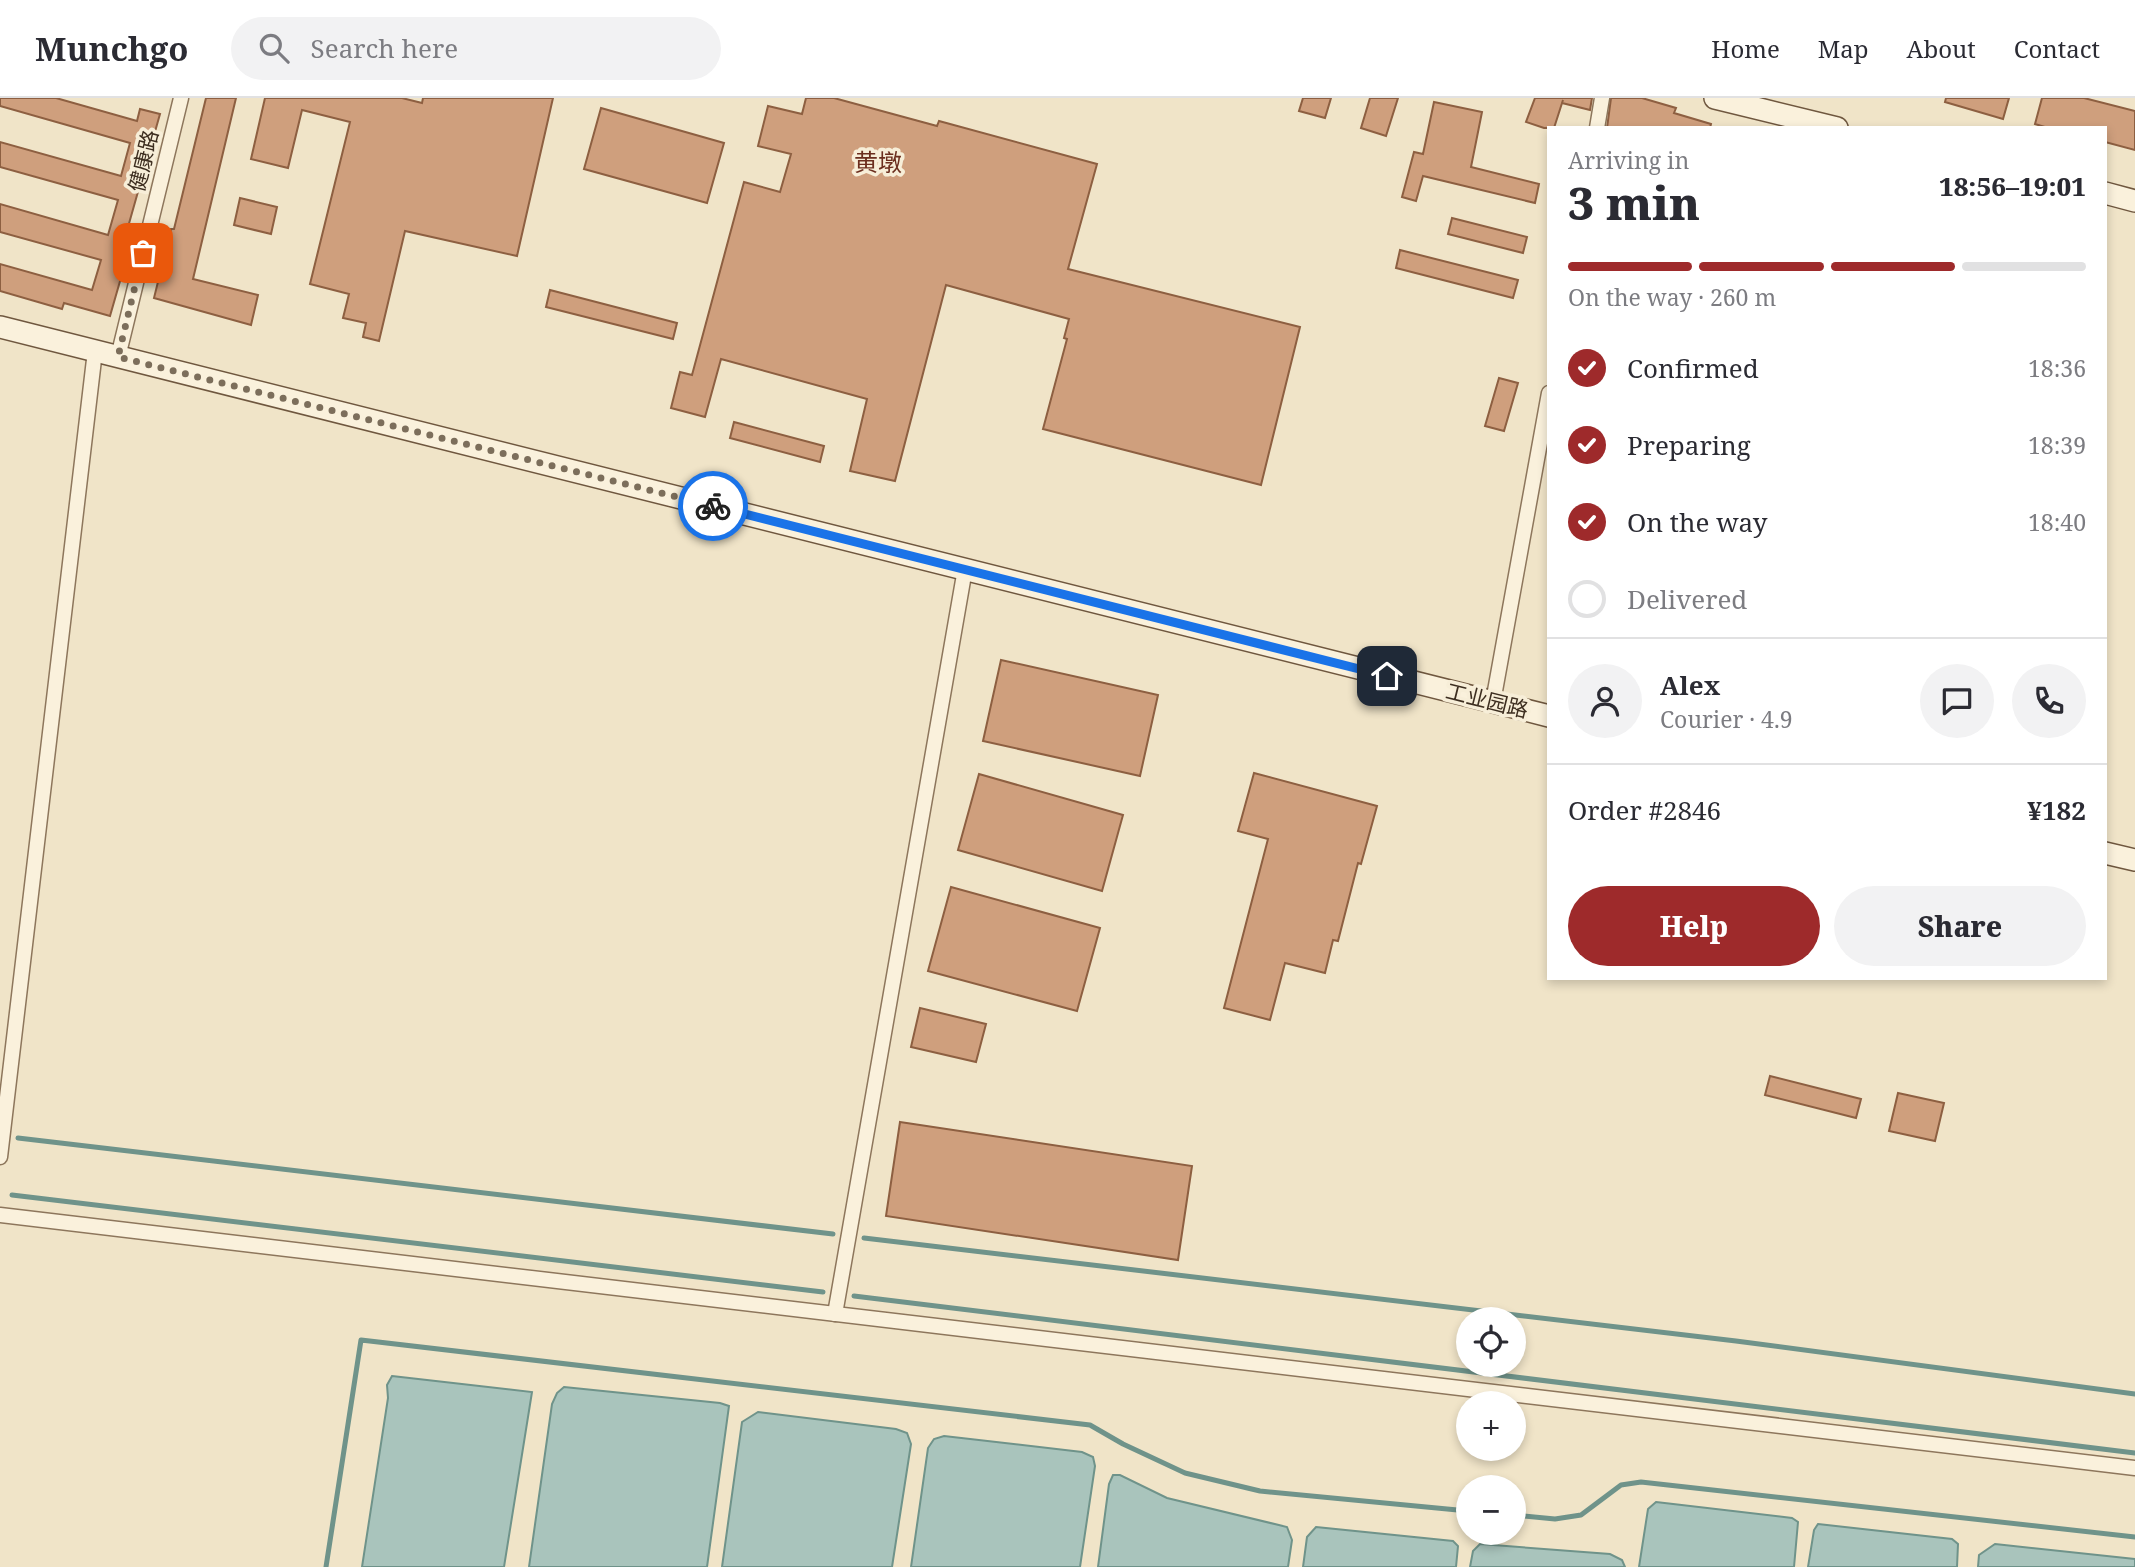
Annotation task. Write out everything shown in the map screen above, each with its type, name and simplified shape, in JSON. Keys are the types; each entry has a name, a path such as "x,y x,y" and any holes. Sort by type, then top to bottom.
{"street":[{"name":"健康路","path":"118,357 181,98"},
{"path":"1597,126 1602,98"},
{"path":"1715,98 1829,126"},
{"path":"2107,194 2135,201"},
{"name":"工业园路","path":"0,327 1547,716"},
{"path":"0,1157 95,351"},
{"path":"1493,702 1547,404"},
{"path":"835,1314 965,569"},
{"path":"2107,853 2135,860"},
{"path":"0,1215 2135,1468"}],"water":[{"path":"392,1376 532,1392 504,1567 362,1567 388,1398 387,1385"},
{"path":"564,1387 729,1406 707,1567 529,1567 552,1404 557,1393"},
{"path":"758,1412 896,1429 907,1433 911,1444 892,1567 722,1567 742,1422"},
{"path":"944,1436 1082,1452 1093,1457 1095,1466 1080,1567 911,1567 928,1448 934,1439"},
{"path":"1113,1475 1120,1475 1167,1498 1287,1527 1292,1540 1288,1567 1098,1567 1109,1484"},
{"path":"1656,1502 1792,1518 1798,1522 1794,1567 1639,1567 1648,1509"},
{"path":"1818,1524 1952,1539 1958,1544 1957,1567 1808,1567 1814,1530"},
{"path":"1316,1527 1453,1541 1458,1546 1456,1567 1303,1567 1307,1537"},
{"path":"1995,1544 2135,1559 2135,1567 1978,1567 1979,1555"},
{"path":"1479,1545 1493,1545 1610,1554 1622,1560 1625,1567 1470,1567 1473,1551"}],"building":[{"path":"0,98 56,98 137,121 140,109 160,114 128,227 135,229 110,316 64,303 62,309 0,291 0,264 92,290 101,260 0,232 0,204 108,235 118,200 0,167 0,142 121,176 130,143 0,106"},
{"path":"206,98 236,98 193,279 258,295 251,325 154,298"},
{"path":"265,98 402,98 422,103 423,98 553,98 517,256 405,231 379,341 363,337 366,323 343,318 349,294 310,284 350,122 302,110 288,168 251,159"},
{"path":"806,98 834,98 937,126 939,121 1097,164 1068,269 1300,327 1261,485 1043,429 1067,339 1064,338 1069,319 946,285 895,481 850,471 867,399 721,359 705,417 671,408 680,372 692,375 744,182 780,192 791,154 758,146 768,106 802,114"},
{"path":"1303,98 1331,98 1325,118 1299,111"},
{"path":"1370,98 1398,98 1386,136 1361,128"},
{"path":"1535,98 1592,98 1590,110 1562,103 1555,126 1544,128 1526,122"},
{"path":"1611,98 1642,98 1676,108 1674,113 1711,124 1710,126 1607,126"},
{"path":"1946,98 2009,98 2003,119 1945,102"},
{"path":"2042,98 2084,98 2135,111 2135,150 2107,143 2107,126 2035,124"},
{"path":"1434,102 1482,112 1471,167 1539,184 1535,203 1423,176 1416,201 1402,197 1414,152 1423,154"},
{"path":"601,108 724,143 707,203 584,169"},
{"path":"240,198 277,207 271,234 234,225"},
{"path":"1452,218 1527,237 1523,253 1448,234"},
{"path":"1400,250 1518,280 1513,298 1396,268"},
{"path":"550,290 677,323 673,339 546,307"},
{"path":"1499,378 1518,383 1504,431 1485,426"},
{"path":"734,422 824,446 820,462 730,438"},
{"path":"1001,660 1158,695 1140,776 983,741"},
{"path":"1254,773 1377,806 1361,864 1358,863 1338,941 1333,940 1325,973 1285,963 1270,1020 1224,1008 1268,839 1238,831"},
{"path":"979,774 1123,815 1102,891 958,850"},
{"path":"951,887 1100,928 1077,1011 928,971"},
{"path":"920,1008 986,1024 976,1062 911,1047"},
{"path":"1770,1076 1861,1099 1856,1118 1765,1095"},
{"path":"1898,1093 1944,1103 1935,1141 1889,1131"},
{"path":"900,1122 1192,1166 1178,1260 886,1216"}],"waterway":[{"path":"18,1138 833,1234"},
{"path":"12,1195 823,1292"},
{"path":"864,1238 1736,1341 2135,1394"},
{"path":"854,1296 2135,1453"},
{"path":"326,1567 361,1340 1090,1425 1185,1473 1260,1491 1456,1510"},
{"path":"1526,1516 1555,1519 1581,1515 1621,1485 1641,1482 2135,1537"}],"way so far":[{"path":"143,253 118,357 713,506"}],"district":[{"name":"黄墩","path":"878,163"}],"route":[{"path":"713,506 1387,676"}]}
